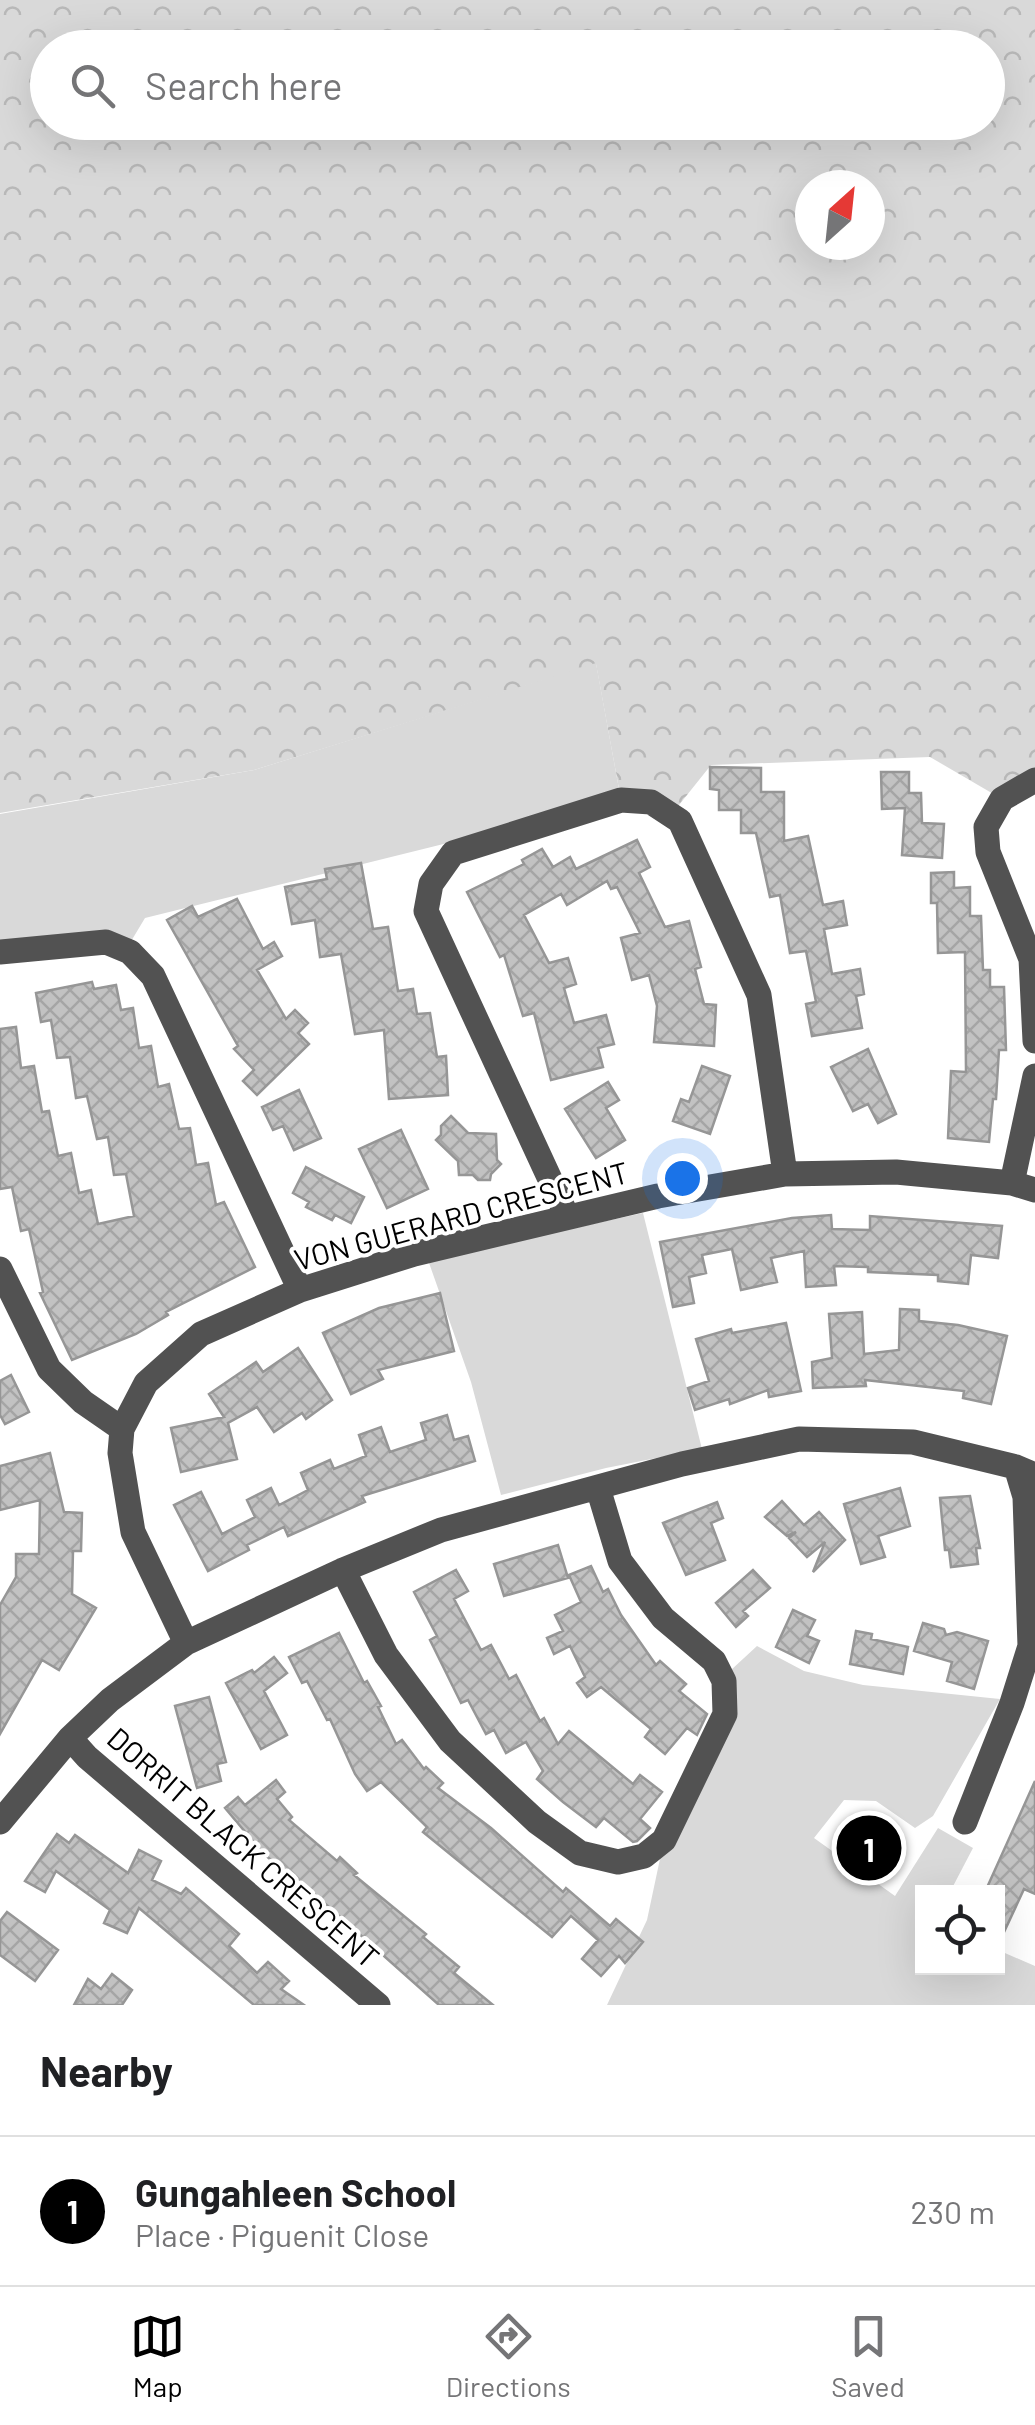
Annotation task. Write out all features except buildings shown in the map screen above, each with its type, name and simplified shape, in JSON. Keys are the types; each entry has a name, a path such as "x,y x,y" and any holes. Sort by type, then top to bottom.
{"street":[{"path":"1035,780 1002,799 986,827 988,852 1031,959 1035,1040"},
{"path":"567,1216 426,911 431,884 453,852 621,800 651,802 680,821 759,995 785,1174"},
{"path":"0,952 106,942 130,952 153,976 300,1290"},
{"path":"1024,1186 1035,1076"},
{"name":"VON GUERARD CRESCENT","path":"186,1643 132,1532 120,1453 122,1430 146,1382 201,1334 300,1290 414,1254 658,1196 785,1174 896,1172 1024,1186"},
{"path":"0,1269 49,1370 83,1402 122,1430"},
{"path":"0,1822 70,1738 110,1700 186,1643 342,1570 440,1530 682,1464 799,1439 913,1442 1026,1471 1030,1646 965,1822"},
{"path":"342,1570 386,1655 450,1741 538,1822 580,1853 618,1862 644,1856 664,1840 725,1714 724,1681 714,1661 663,1618 620,1561 598,1488"},
{"name":"DORRIT BLACK CRESCENT","path":"70,1738 87,1757 378,2005"}],"green space":[{"path":"0,0 1035,0 1035,780 1002,799 930,757 711,765 671,815 621,800 596,664 254,770 0,813"},
{"path":"596,663 621,800 145,918 130,943 0,952 0,814 254,770"},
{"path":"643,1213 702,1449 501,1495 471,1382 428,1260"},
{"path":"757,1646 804,1671 863,1685 1000,1699 933,1816 915,1828 876,1801 844,1800 814,1838 895,1896 938,1828 973,1848 954,1885 915,1885 915,1975 1005,1975 1005,1953 1035,1966 1035,2005 607,2005 647,1920 664,1840 731,1670"}],"place":[{"name":"Gungahleen School","path":"869,1848"}]}
